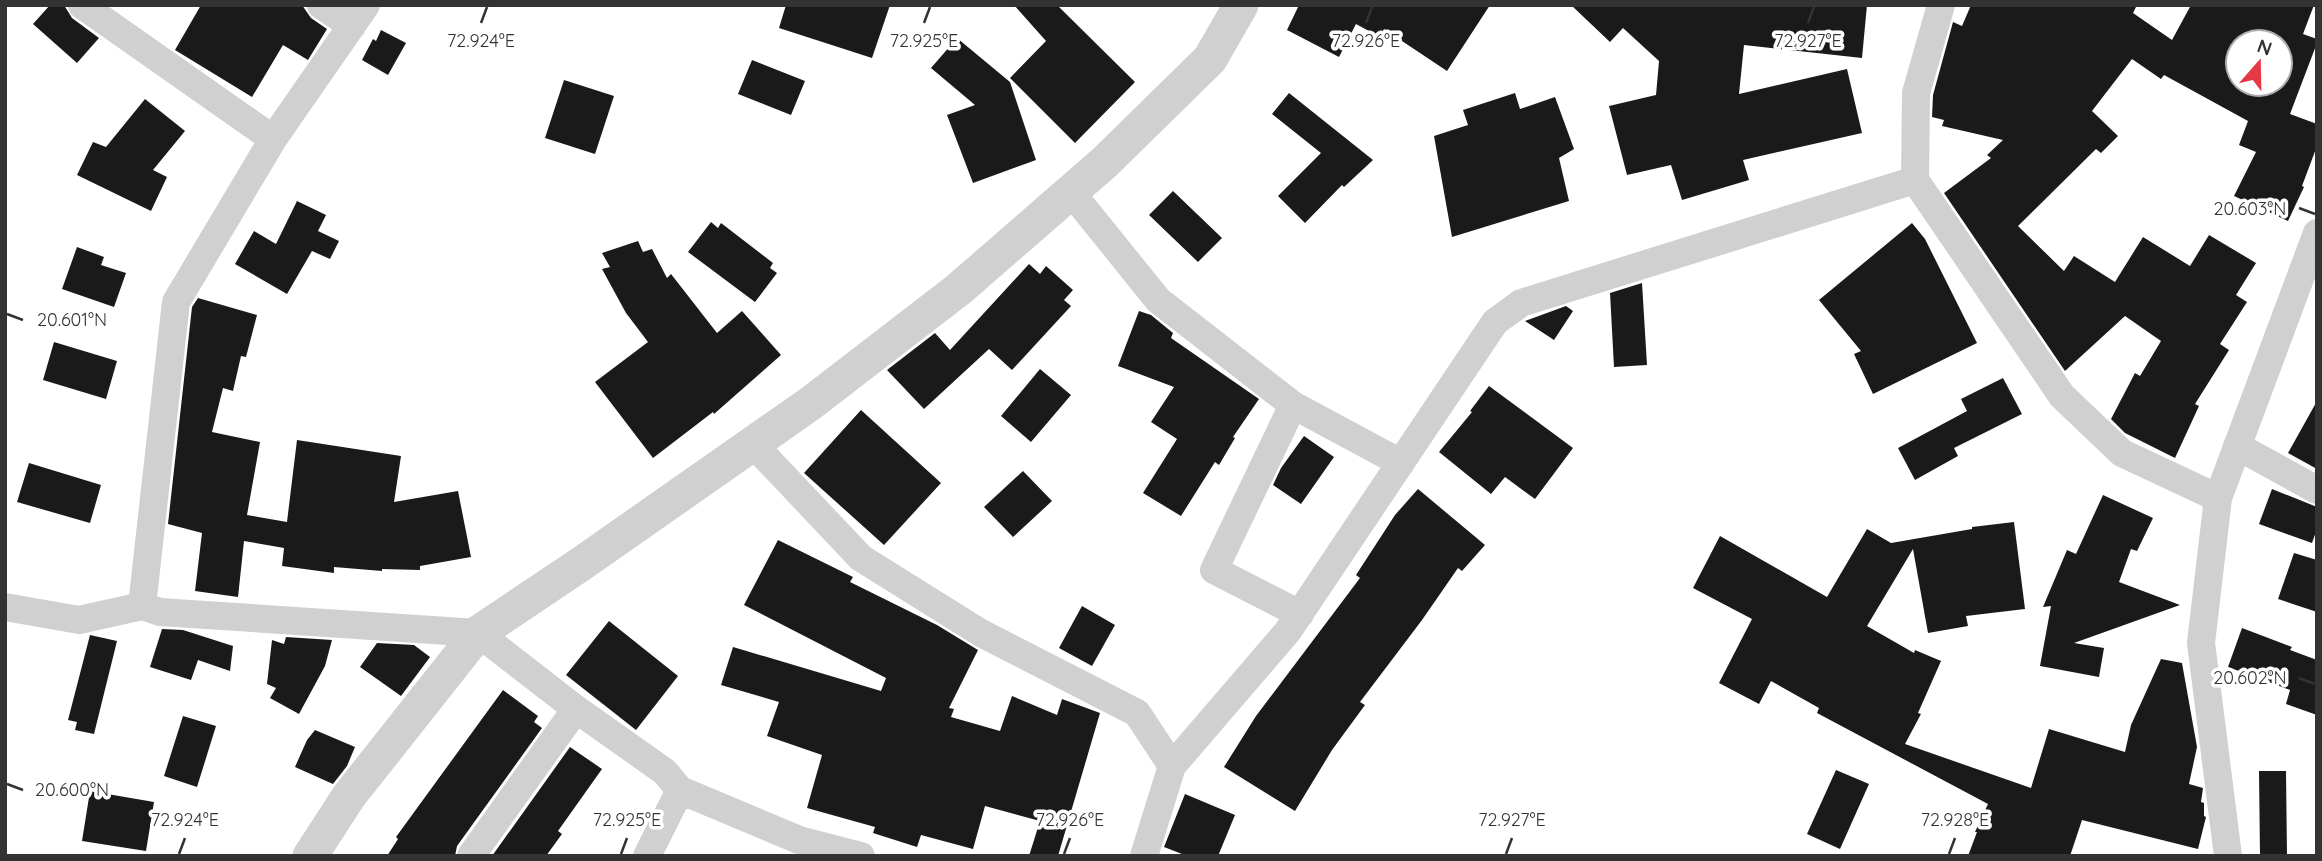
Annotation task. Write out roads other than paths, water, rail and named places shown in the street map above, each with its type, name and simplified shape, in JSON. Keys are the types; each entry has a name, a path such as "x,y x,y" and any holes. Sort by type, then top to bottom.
{"street":[{"path":"82,5 273,139"},
{"path":"142,606 176,302 273,139 359,16 321,5"},
{"path":"310,856 349,796 478,633 581,565 811,403 959,289 1105,162 1210,60 1241,5"},
{"path":"1941,5 1916,93 1915,180 2062,396 2122,453 2218,498"},
{"path":"1144,856 1172,766 1288,631 1495,322 1521,303 1915,180"},
{"path":"1071,192 1158,300 1293,405 1401,463"},
{"path":"2228,856 2201,643 2218,498 2317,233"},
{"path":"1293,405 1214,570 1300,614"},
{"path":"753,444 861,558 981,632 1137,713 1172,766"},
{"path":"2237,446 2317,490"},
{"path":"5,607 79,620 142,606 160,612 478,633 576,709 665,772 680,790 799,840 861,856"},
{"path":"471,856 576,709"},
{"path":"647,856 680,790"}]}
